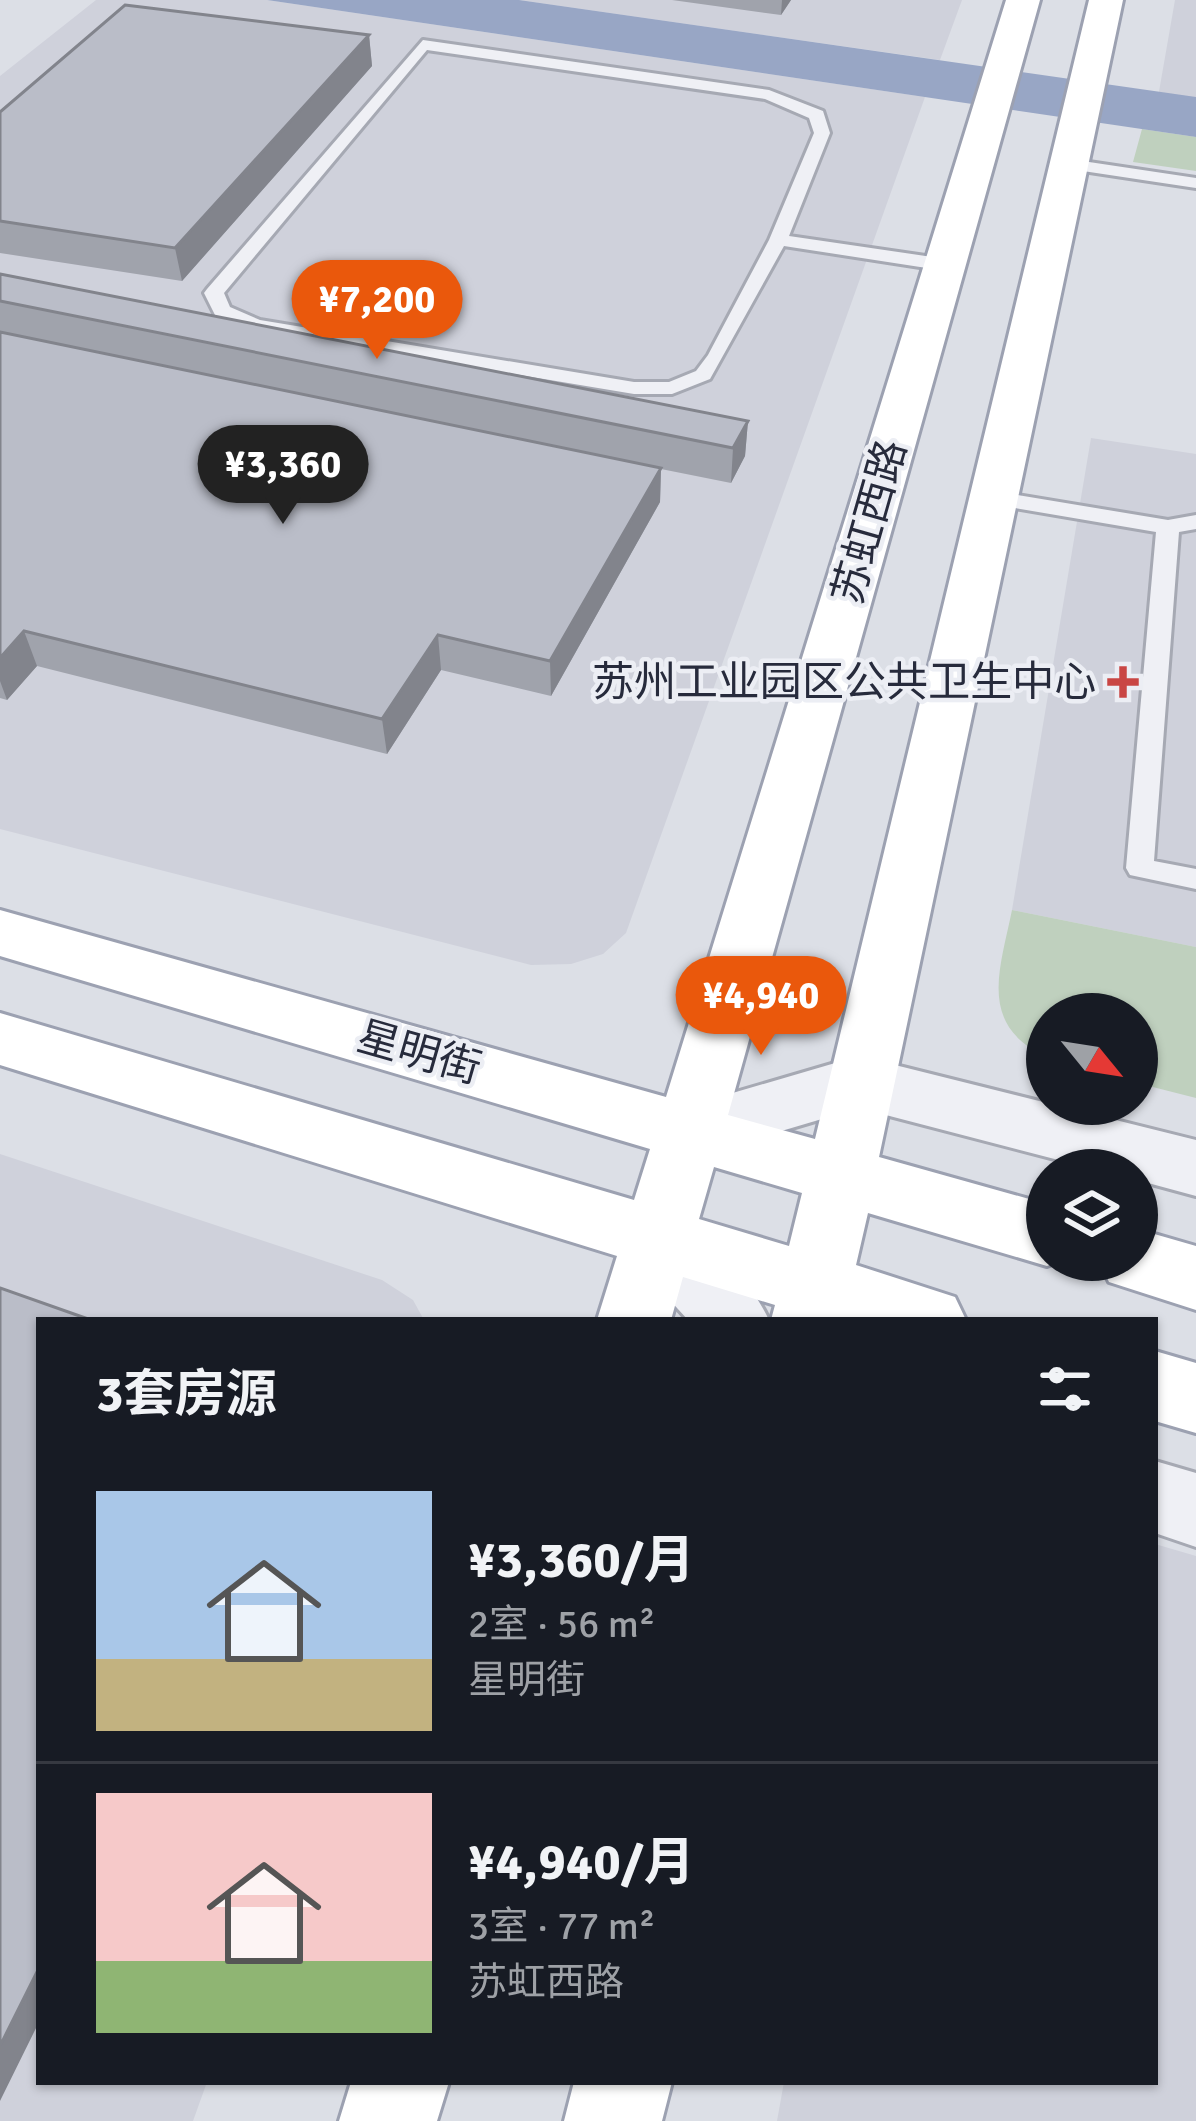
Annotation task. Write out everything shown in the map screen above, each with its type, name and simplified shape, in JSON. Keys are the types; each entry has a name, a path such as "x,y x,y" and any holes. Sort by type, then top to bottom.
{"main road":[{"name":"苏虹西路","path":"635,1317 1023,0"},
{"path":"812,1304 1106,0"},
{"name":"星明街","path":"0,933 1026,1229"},
{"path":"0,1040 658,1240 812,1304 907,1317"},
{"path":"1158,1267 1196,1278"},
{"path":"1158,1387 1196,1398"},
{"path":"388,2121 399,2085"},
{"path":"613,2121 622,2085"}],"street":[{"path":"691,1131 860,1082 1196,1168"},
{"path":"658,1240 731,1317"},
{"path":"1158,1498 1196,1510"}],"lane":[{"path":"423,45 769,94 797,103 818,115 822,133 778,240 717,356 703,375 672,388 634,388 255,326 222,311 214,293 423,45"},
{"path":"1078,122 1196,183"},
{"path":"778,240 946,265"},
{"path":"993,498 1168,527 1196,522"},
{"path":"1168,527 1140,868 1196,879"}],"shaded area":[{"path":"96,0 267,0 925,97 626,933 603,954 571,964 531,965 0,829 0,76"},
{"path":"519,0 962,0 940,60"},
{"path":"1175,0 1196,0 1196,108 1157,103"},
{"name":"苏州工业园区公共卫生中心","path":"1091,438 1196,454 1196,947 1012,910"},
{"path":"0,1154 382,1280 413,1300 422,1317 36,1317 36,2085 206,2085 193,2121 0,2121"},
{"path":"1158,1545 1196,1556 1196,2121 777,2121 783,2085 1158,2085"}],"green space":[{"path":"1142,129 1196,137 1196,171 1133,162"},
{"path":"1012,910 1196,947 1196,1098 1158,1088 1158,993 1026,993 1026,1045 1010,1029 1002,1012 999,974"}],"water":[{"path":"267,0 519,0 1196,97 1196,137"}],"building":[{"path":"125,5 369,35 175,248 0,221 0,112"},
{"path":"0,274 748,421 733,448 0,301"},
{"path":"0,332 661,468 550,661 438,635 382,719 24,631 0,658"},
{"path":"0,1288 82,1317 36,1317 36,1974 0,2046"}],"place":[{"name":"苏州工业园区公共卫生中心","path":"1123,682"}]}
